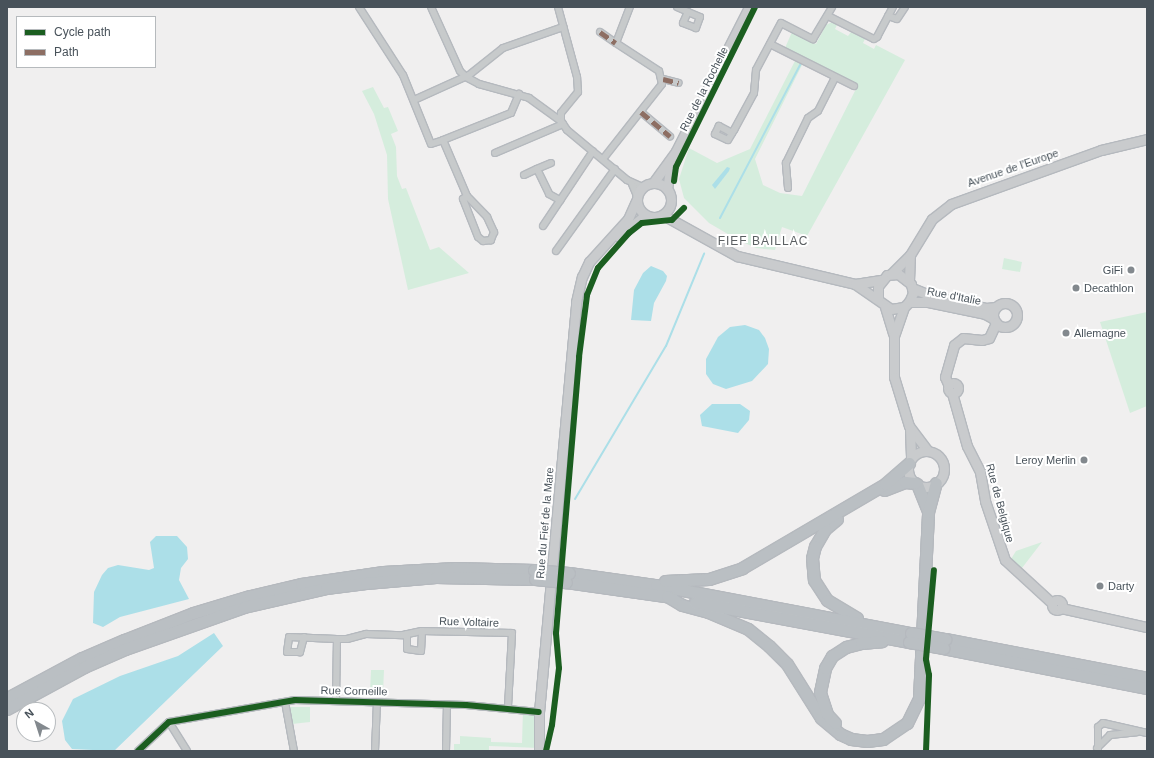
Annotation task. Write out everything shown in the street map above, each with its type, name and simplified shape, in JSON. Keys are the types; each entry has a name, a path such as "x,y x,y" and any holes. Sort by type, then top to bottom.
{"highway":[{"path":"7,698 82,658 193,613 250,596 301,584 383,572 455,568 568,578 695,581 730,574 754,562 886,484 910,460"},
{"path":"910,637 846,614 827,600 814,580 812,558 819,537 840,516 886,489 905,482 916,484 928,512"},
{"path":"666,596 682,605 708,612 748,629 787,664 821,718 840,734 851,739 867,741 883,739 906,723 919,698 928,512 936,483"},
{"path":"7,709 84,667 125,649 244,607 326,588 366,583 436,577 535,575"},
{"path":"568,578 910,637 1147,688"},
{"path":"613,578 887,628"},
{"path":"910,637 861,643 846,647 832,656 825,668 821,682 822,703 827,714 844,730 868,736 882,733 902,719 909,708 920,675"},
{"path":"944,644 1147,678"}],"main road":[{"name":"Rue de la Rochelle","path":"667,189 667,178 676,151 749,7"},
{"name":"Avenue de l'Europe","path":"891,274 910,255 932,219 951,204 1101,150 1147,139"},
{"name":"Rue de la Rochelle","path":"653,183 676,151"},
{"path":"653,183 667,189 671,198 670,207 663,214 654,217 645,215 637,199 643,187 653,183"},
{"name":"Rue du Fief de la Mare","path":"540,751 540,712 576,302 582,277 597,251 628,219 637,199"},
{"path":"670,207 694,231"},
{"path":"663,214 742,257 855,284 878,298 885,307 894,336 894,377 909,426 909,474 916,484 930,486 936,483 943,475 943,464 938,455 928,451 909,426"},
{"name":"Rue du Fief de la Mare","path":"573,349 583,293 593,267 611,244 645,215"},
{"name":"Avenue de l'Europe","path":"910,255 911,284"},
{"path":"855,284 881,280 891,274 898,274 911,284 907,304 894,336"},
{"path":"878,298 877,292 881,280"},
{"name":"Rue d'Italie","path":"911,284 929,295 986,308 996,307"},
{"name":"Rue d'Italie","path":"907,304 928,302 985,314 995,321"},
{"path":"885,307 891,309 907,304"},
{"path":"1009,304 1017,314 1014,322 1009,326 995,321 996,307 1009,304"},
{"name":"Rue de Belgique","path":"995,321 989,338 982,340 963,338 954,345 945,377 967,446 980,472 985,501 1005,560 1052,603 1060,601 1061,608 1147,627"},
{"path":"910,460 916,454 928,451"}],"street":[{"path":"359,7 403,75 432,144 511,113 519,94"},
{"path":"431,7 460,71 466,77 479,84 519,94 534,101 562,123 632,184 643,187"},
{"path":"558,7 577,77 578,92 561,113 562,123"},
{"path":"616,43 630,7"},
{"path":"677,7 688,12"},
{"path":"732,133 754,93 756,70 781,23 812,39 815,39 832,7"},
{"path":"828,16 874,39 893,7"},
{"path":"888,16 898,20 905,7"},
{"path":"414,100 466,77 503,48 563,27"},
{"path":"600,32 658,71 663,79 662,84 604,159"},
{"path":"770,44 854,86"},
{"path":"788,188 786,162 808,118 818,111 835,76"},
{"path":"663,79 673,80 679,83"},
{"path":"641,112 670,136"},
{"path":"550,114 561,113"},
{"path":"495,153 562,123"},
{"path":"443,140 467,196 487,217 494,232 491,240 483,241 478,237 463,199 467,196"},
{"path":"543,226 593,151"},
{"path":"524,175 551,163"},
{"path":"537,169 549,194 560,200"},
{"path":"556,251 615,169"},
{"path":"632,184 637,199"},
{"path":"407,634 407,649 421,651 422,631"},
{"name":"Rue Voltaire","path":"304,637 347,639 366,634 407,634 422,631 512,633 508,708"},
{"path":"336,701 337,639"},
{"name":"Rue Corneille","path":"169,722 285,702 336,701 447,704 508,708 540,712"},
{"path":"285,702 294,751"},
{"path":"375,751 377,702"},
{"path":"446,751 447,704"},
{"path":"138,751 169,722 187,751"},
{"path":"1098,749 1098,727 1103,723 1145,732"},
{"path":"1098,749 1110,736 1145,732"}],"green space":[{"path":"832,22 837,25 835,29 848,36 851,32 865,39 863,43 874,49 876,45 905,60 807,236 782,227 775,250 756,248 738,240 709,223 684,198 679,179 689,148 717,163 750,149 796,59 803,63 755,159 763,185 780,193 802,196 858,85 785,48 792,32 816,44 826,25"},
{"path":"373,87 384,108 388,107 398,131 391,134 396,147 397,176 402,189 406,188 430,250 439,247 469,273 408,290 388,199 387,155 374,114 362,91"},
{"path":"1004,258 1022,262 1020,272 1002,269"},
{"path":"1147,312 1147,406 1130,413 1100,322"},
{"path":"1042,542 1022,568 1019,569 1011,559 1016,551"},
{"path":"371,670 384,670 383,693 370,693"},
{"path":"290,707 310,707 310,722 292,724"},
{"path":"523,710 539,712 539,748 489,746 489,751 454,751 454,744 460,744 460,736 491,738 491,742 522,743"}],"water":[{"path":"727,167 730,168 729,171 715,189 712,185"},
{"path":"651,266 663,271 667,276 666,281 654,303 651,321 631,320 634,290 643,273"},
{"path":"745,325 759,330 765,338 769,349 768,364 752,381 726,389 713,384 706,374 706,359 718,337 730,327"},
{"path":"712,404 740,404 750,411 749,420 738,433 702,426 700,415"},
{"path":"156,536 177,536 187,547 188,559 181,568 179,580 189,599 120,617 103,627 93,623 94,592 102,575 108,568 118,565 149,570 154,568 150,542"},
{"path":"214,633 223,646 114,751 72,749 65,740 62,721 73,699 120,676 178,656"}],"waterway":[{"path":"720,218 800,65"},
{"path":"575,499 666,346 704,254"}],"marked path":[{"path":"600,32 616,43"},
{"path":"663,79 679,83"},
{"path":"641,112 670,136"}],"cycle path":[{"path":"674,181 676,167 755,7"},
{"path":"546,751 552,725 559,668 556,633 579,357 587,295 598,268 629,233 642,223 672,220 684,208"},
{"path":"926,751 929,675 926,659 934,570"},
{"path":"138,751 169,722 295,700 466,705 539,712"}],"place":[{"name":"GiFi","path":"1131,270"},
{"name":"Decathlon","path":"1076,288"},
{"name":"Allemagne","path":"1066,333"},
{"name":"Leroy Merlin","path":"1084,460"},
{"name":"Darty","path":"1100,586"}],"district":[{"name":"FIEF BAILLAC","path":"763,242"}]}
